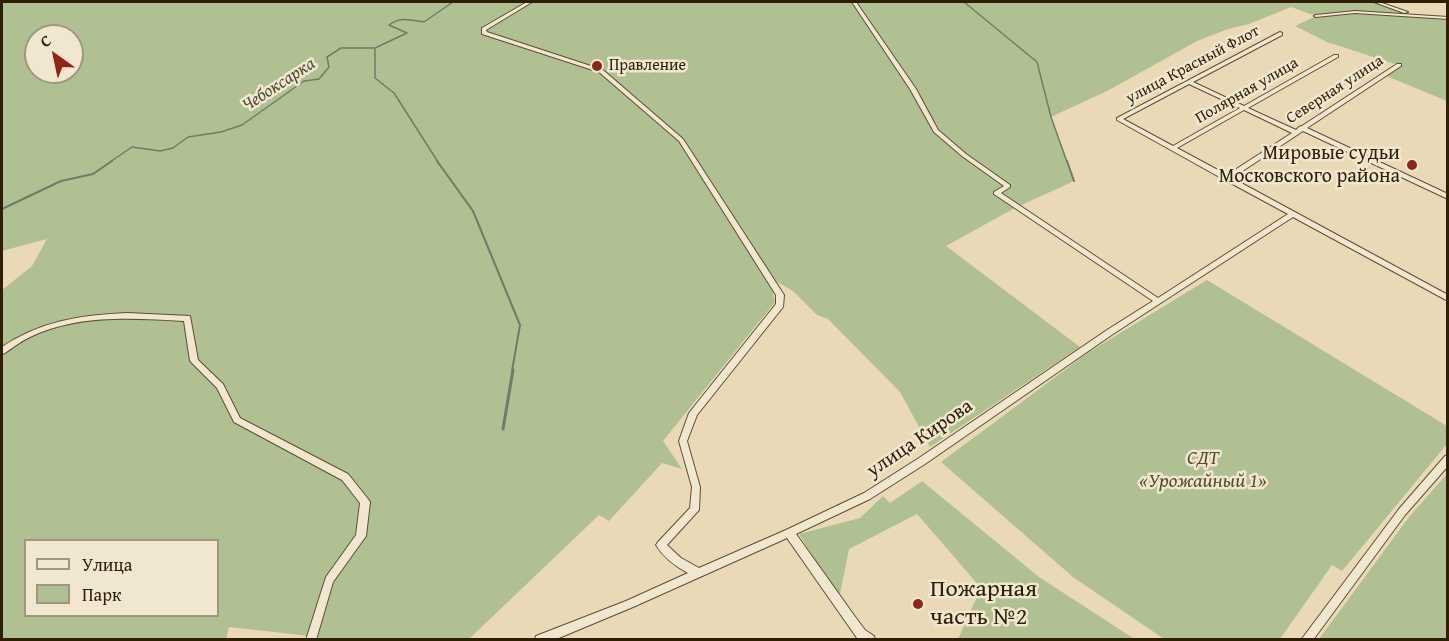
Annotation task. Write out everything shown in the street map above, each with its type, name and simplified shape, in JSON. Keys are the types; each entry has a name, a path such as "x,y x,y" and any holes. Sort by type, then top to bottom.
{"street":[{"path":"530,2 484,29 484,33 601,71 681,140 780,295 780,305 693,413 683,441 696,487 694,510 661,545 680,565 697,572"},
{"path":"854,2 913,89 936,131 963,155 1008,187 996,194 1158,301"},
{"path":"1376,2 1416,16"},
{"path":"1316,16 1355,12 1448,18"},
{"name":"улица Красный Флот","path":"1172,149 1119,119 1280,34"},
{"name":"Полярная улица","path":"1172,149 1336,56"},
{"name":"Северная улица","path":"1226,179 1399,65"},
{"path":"1190,83 1448,197"},
{"path":"1172,149 1448,299"},
{"name":"улица Кирова","path":"540,639 629,604 789,533 867,495 914,466 1086,347 1292,215"},
{"path":"2,351 30,334 62,323 119,315 187,318 194,361 220,386 237,420 345,477 365,502 362,536 328,580 311,639"},
{"path":"1306,639 1395,520 1448,459"},
{"path":"789,533 861,634 870,639"}],"green space":[{"path":"2,2 1376,2 1416,16 1447,18 1447,101 1384,75 1398,65 1327,42 1295,26 1316,16 1291,7 1197,41 1109,90 1051,117 1074,181 1013,209 946,246 1080,347 930,447 900,392 828,319 817,315 793,291 769,277 775,302 663,441 682,469 662,463 609,521 599,515 469,639 314,639 310,636 229,627 226,639 2,639 2,290 32,266 47,239 2,251"},
{"name":"СДТ «Урожайный 1»","path":"1207,280 1447,426 1447,444 1342,571 1332,565 1280,639 1164,639 1073,577 941,462 1089,352"},
{"path":"1447,474 1447,639 1319,639 1409,517"},
{"path":"922,481 1039,577 1133,638 1132,640 958,639 981,588 917,514 849,549 839,599 799,534 860,518 883,496 890,503"}],"waterway":[{"name":"Чебоксарка","path":"375,48 407,33 389,25 393,22 406,19 424,22 453,2"},
{"path":"964,2 1037,62 1051,117 1067,162"},
{"name":"Чебоксарка","path":"110,162 132,147 160,151 173,148 188,137 221,132 242,125 304,81 319,79 329,67 327,57 341,48 375,48"},
{"path":"375,48 375,78 394,93 438,162"},
{"name":"Чебоксарка","path":"2,209 61,181 93,174 112,161"},
{"path":"437,161 473,211 520,325 512,371"},
{"path":"1067,161 1074,181"},
{"path":"503,429 513,370"}],"place":[{"name":"Правление","path":"597,66"},
{"name":"Мировые судьи Московского района","path":"1412,165"},
{"name":"Пожарная часть №2","path":"918,604"}]}
